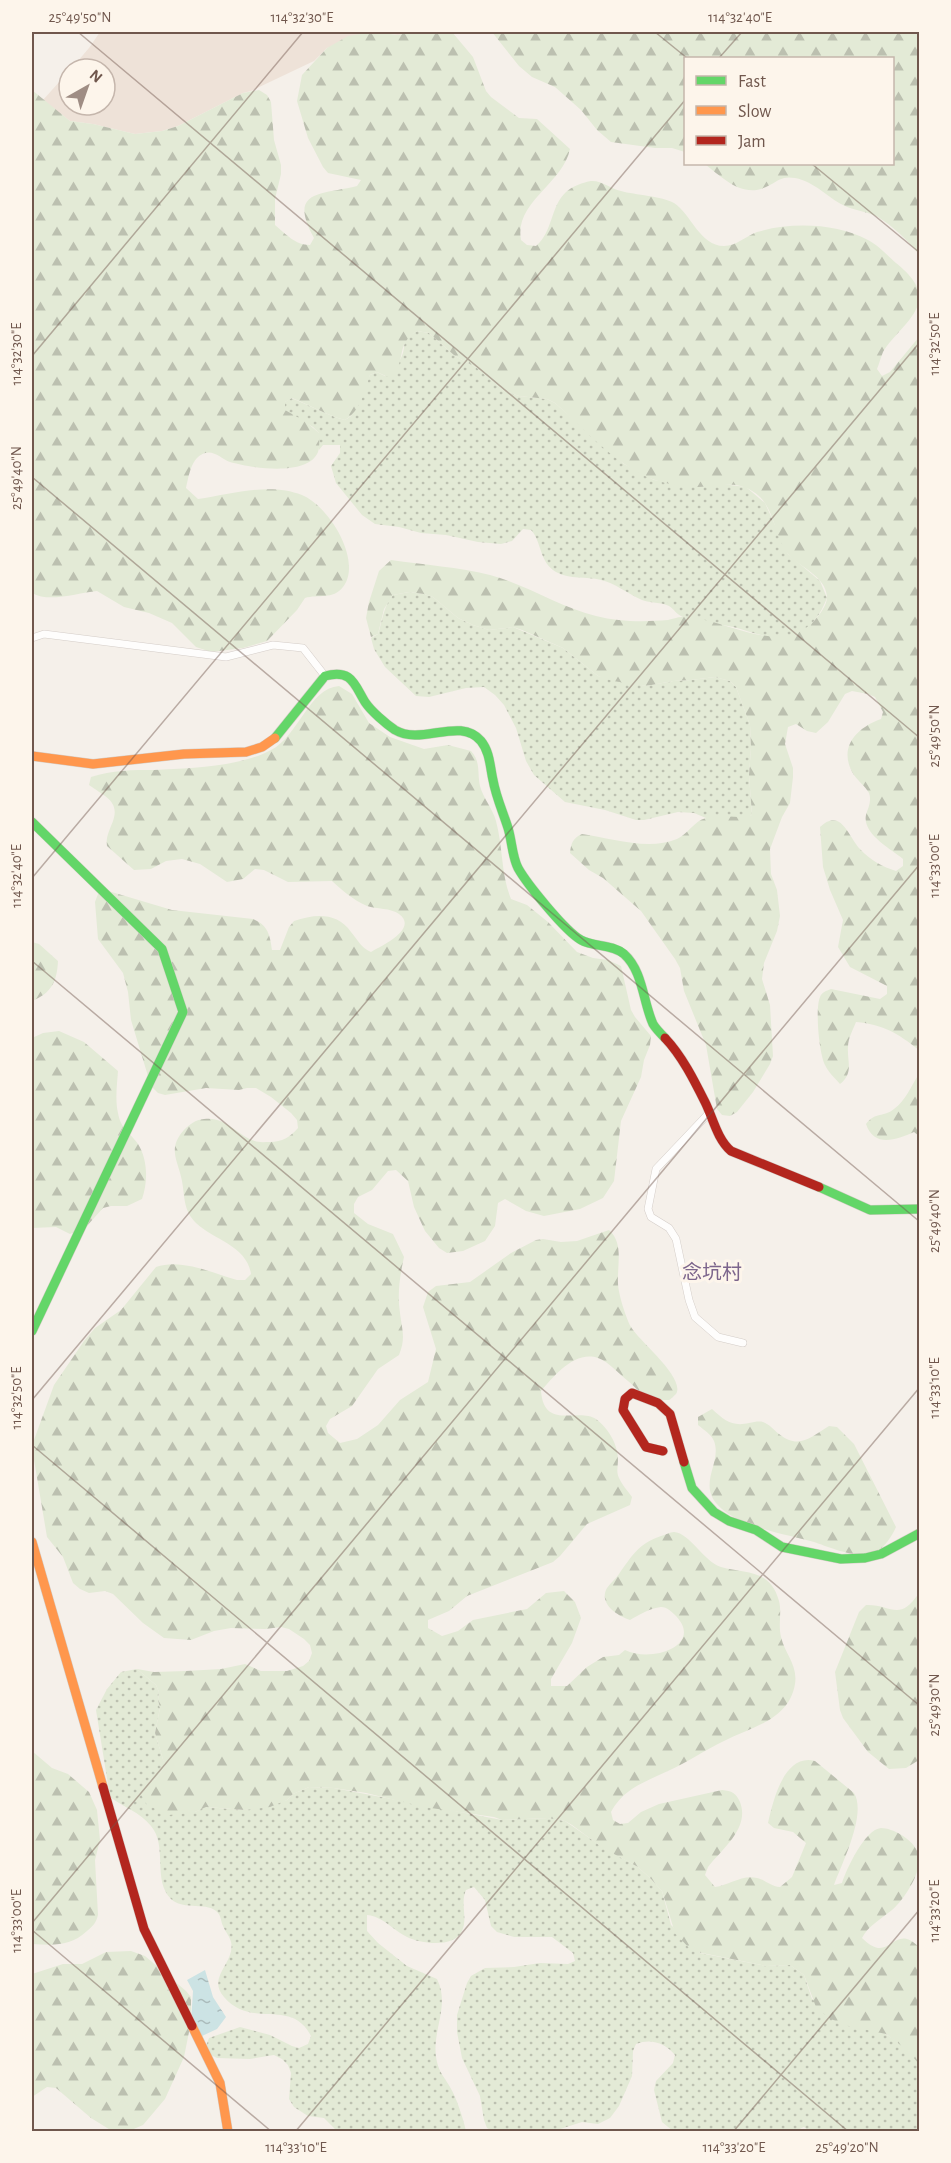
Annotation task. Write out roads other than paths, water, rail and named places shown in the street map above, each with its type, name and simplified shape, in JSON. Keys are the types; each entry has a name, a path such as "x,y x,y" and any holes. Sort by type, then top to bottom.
{"street":[{"path":"32,638 44,634 226,657 273,645 303,648 326,676"},
{"path":"32,756 93,764 184,754 246,752 273,741 326,676 341,675 356,683 366,704 396,730 425,735 464,730 472,733 487,750 493,782 517,865 525,879 565,926 581,940 618,950 634,966 654,1026 675,1049 710,1112 724,1145 731,1151 798,1177 870,1210 920,1209"},
{"path":"32,822 162,949 183,1012 32,1331"},
{"path":"710,1112 656,1169 648,1209 651,1217 669,1228 676,1239 689,1300 695,1317 718,1337 743,1343"},
{"path":"663,1451 646,1447 623,1410 625,1399 632,1393 658,1403 670,1414 692,1488 714,1512 729,1521 756,1530 782,1547 841,1559 865,1558 881,1554 920,1533"},
{"path":"32,1542 144,1929 220,2083 228,2132"}],"water":[{"path":"205,1970 213,1997 226,2017 217,2029 202,2036 191,2022 193,1991 187,1980"}],"district":[{"name":"念坑村","path":"712,1273"}]}
